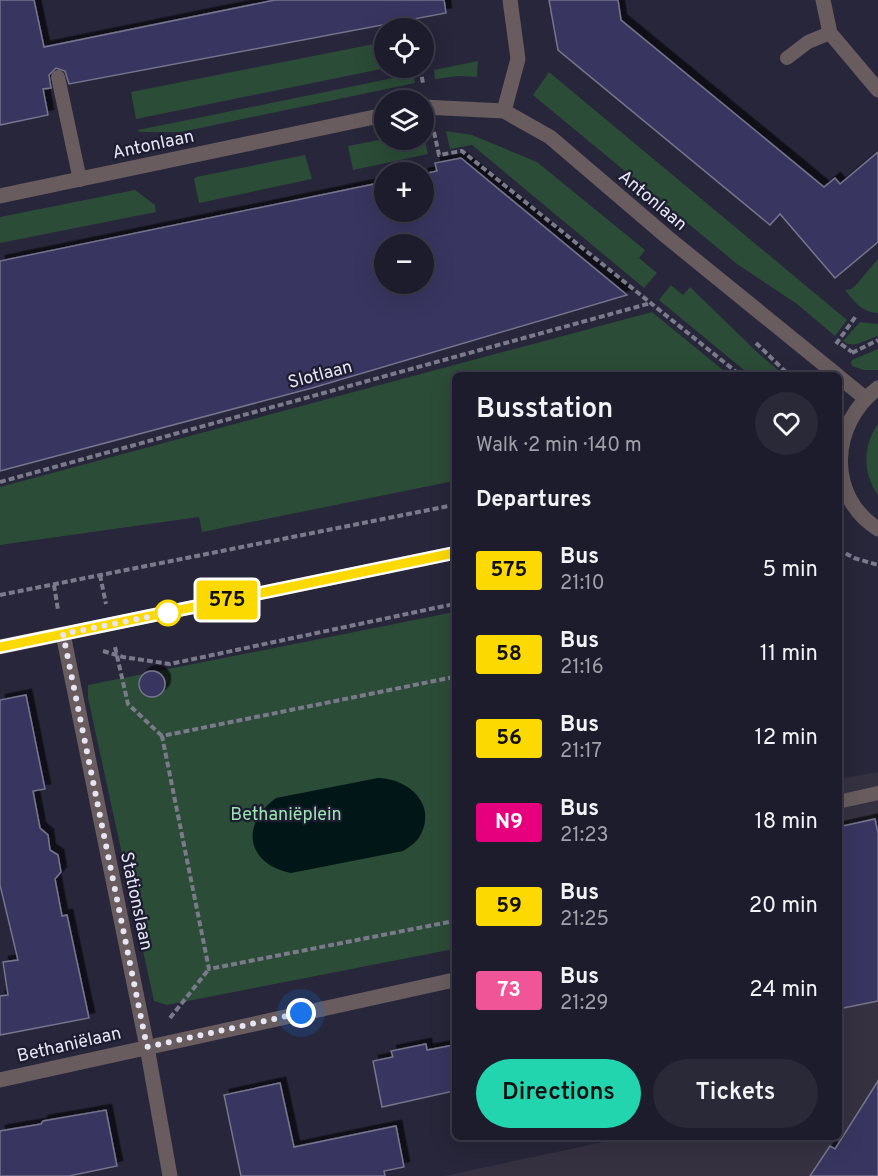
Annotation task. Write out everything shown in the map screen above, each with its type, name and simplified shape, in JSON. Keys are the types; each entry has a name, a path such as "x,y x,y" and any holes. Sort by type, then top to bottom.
{"street":[{"path":"504,111 518,59 510,0"},
{"path":"823,0 830,33 878,90"},
{"name":"Antonlaan","path":"434,107 504,111 550,137 667,237 833,372"},
{"name":"Antonlaan","path":"0,196 374,117"},
{"name":"Antonlaan","path":"842,379 865,398"},
{"path":"842,444 843,435 852,415 865,398 878,388"},
{"path":"842,482 860,513 878,529"},
{"path":"0,647 63,634"},
{"name":"Stationslaan","path":"63,634 147,1047 170,1176"},
{"path":"147,1047 452,980"},
{"name":"Bethaniëlaan","path":"0,1080 147,1047"}],"lane":[{"path":"787,58 808,42 830,33"},
{"path":"58,77 80,180"},
{"path":"63,634 452,553"},
{"path":"842,801 878,793"}],"path":[{"path":"434,138 439,155 462,151 736,372"},
{"name":"Slotlaan","path":"0,482 651,303"},
{"path":"0,596 452,505"},
{"path":"842,551 854,558 878,565"},
{"path":"63,634 117,655 170,664 452,604"},
{"path":"162,736 452,677"},
{"path":"128,704 162,736 209,969"},
{"path":"147,1047 209,969 452,921"}],"shaded area":[{"path":"878,772 878,1176 444,1176 613,1140 842,1140 842,778"},
{"path":"378,778 401,783 411,789 423,806 424,827 418,839 405,850 291,873 276,868 257,852 253,842 253,831 257,819 264,808 276,798"}],"green space":[{"path":"374,44 374,70 136,119 131,92"},
{"path":"478,61 477,77 458,76 435,79 434,70"},
{"path":"549,72 847,320 835,336 797,304 737,264 533,95"},
{"path":"393,78 414,78 415,83 181,132 139,132 138,130"},
{"path":"446,131 472,135 537,162 645,250 639,258 657,273 644,288 472,145 450,149"},
{"path":"374,141 374,150 427,150 428,154 390,162 374,162 374,166 353,170 348,146"},
{"path":"305,155 312,179 199,203 194,179 196,177"},
{"path":"135,190 155,205 156,212 0,243 0,217"},
{"path":"878,259 878,313 863,308 845,290 855,286"},
{"path":"671,285 683,295 690,287 780,372 746,372 659,300"},
{"path":"652,312 725,372 452,372 452,481 202,532 199,517 0,545 0,487"},
{"path":"860,322 878,324 878,336 856,344 843,341"},
{"path":"878,349 878,370 864,370 852,366 852,360"},
{"path":"878,424 878,495 869,478 866,459 869,441"},
{"name":"Bethaniëplein","path":"452,612 452,949 167,1005 154,1001 88,698 88,685"}],"building":[{"path":"0,0 34,0 44,47 275,0 444,0 446,13 419,18 374,18 374,27 69,84 65,71 56,68 49,75 51,88 43,89 48,115 0,125"},
{"path":"549,0 618,0 621,20 824,187 835,178 840,184 878,152 878,242 835,278 780,214 770,225 558,50"},
{"path":"461,158 627,295 312,388 0,471 0,261 374,184 374,222 434,222 434,172 437,171 435,163"},
{"path":"152,671 162,674 165,684 162,694 152,697 142,694 139,684 142,674"},
{"path":"26,695 45,789 33,791 40,828 48,835 50,850 58,855 61,872 55,879 62,916 67,915 89,1018 0,1035 0,996 8,995 3,962 18,960 0,885 0,700"},
{"path":"875,819 878,833 878,1001 842,1008 842,826"},
{"path":"426,1044 427,1050 452,1045 452,1091 382,1107 373,1061 393,1057 391,1051"},
{"path":"878,1081 878,1176 810,1176 830,1146 835,1149"},
{"path":"280,1083 294,1147 396,1126 404,1167 384,1171 385,1176 241,1176 224,1095"},
{"path":"106,1110 117,1166 69,1176 0,1176 0,1131"}],"bus line":[{"name":"575","path":"0,647 452,553"}],"route":[{"path":"168,613 63,634 147,1047 301,1013"}]}
